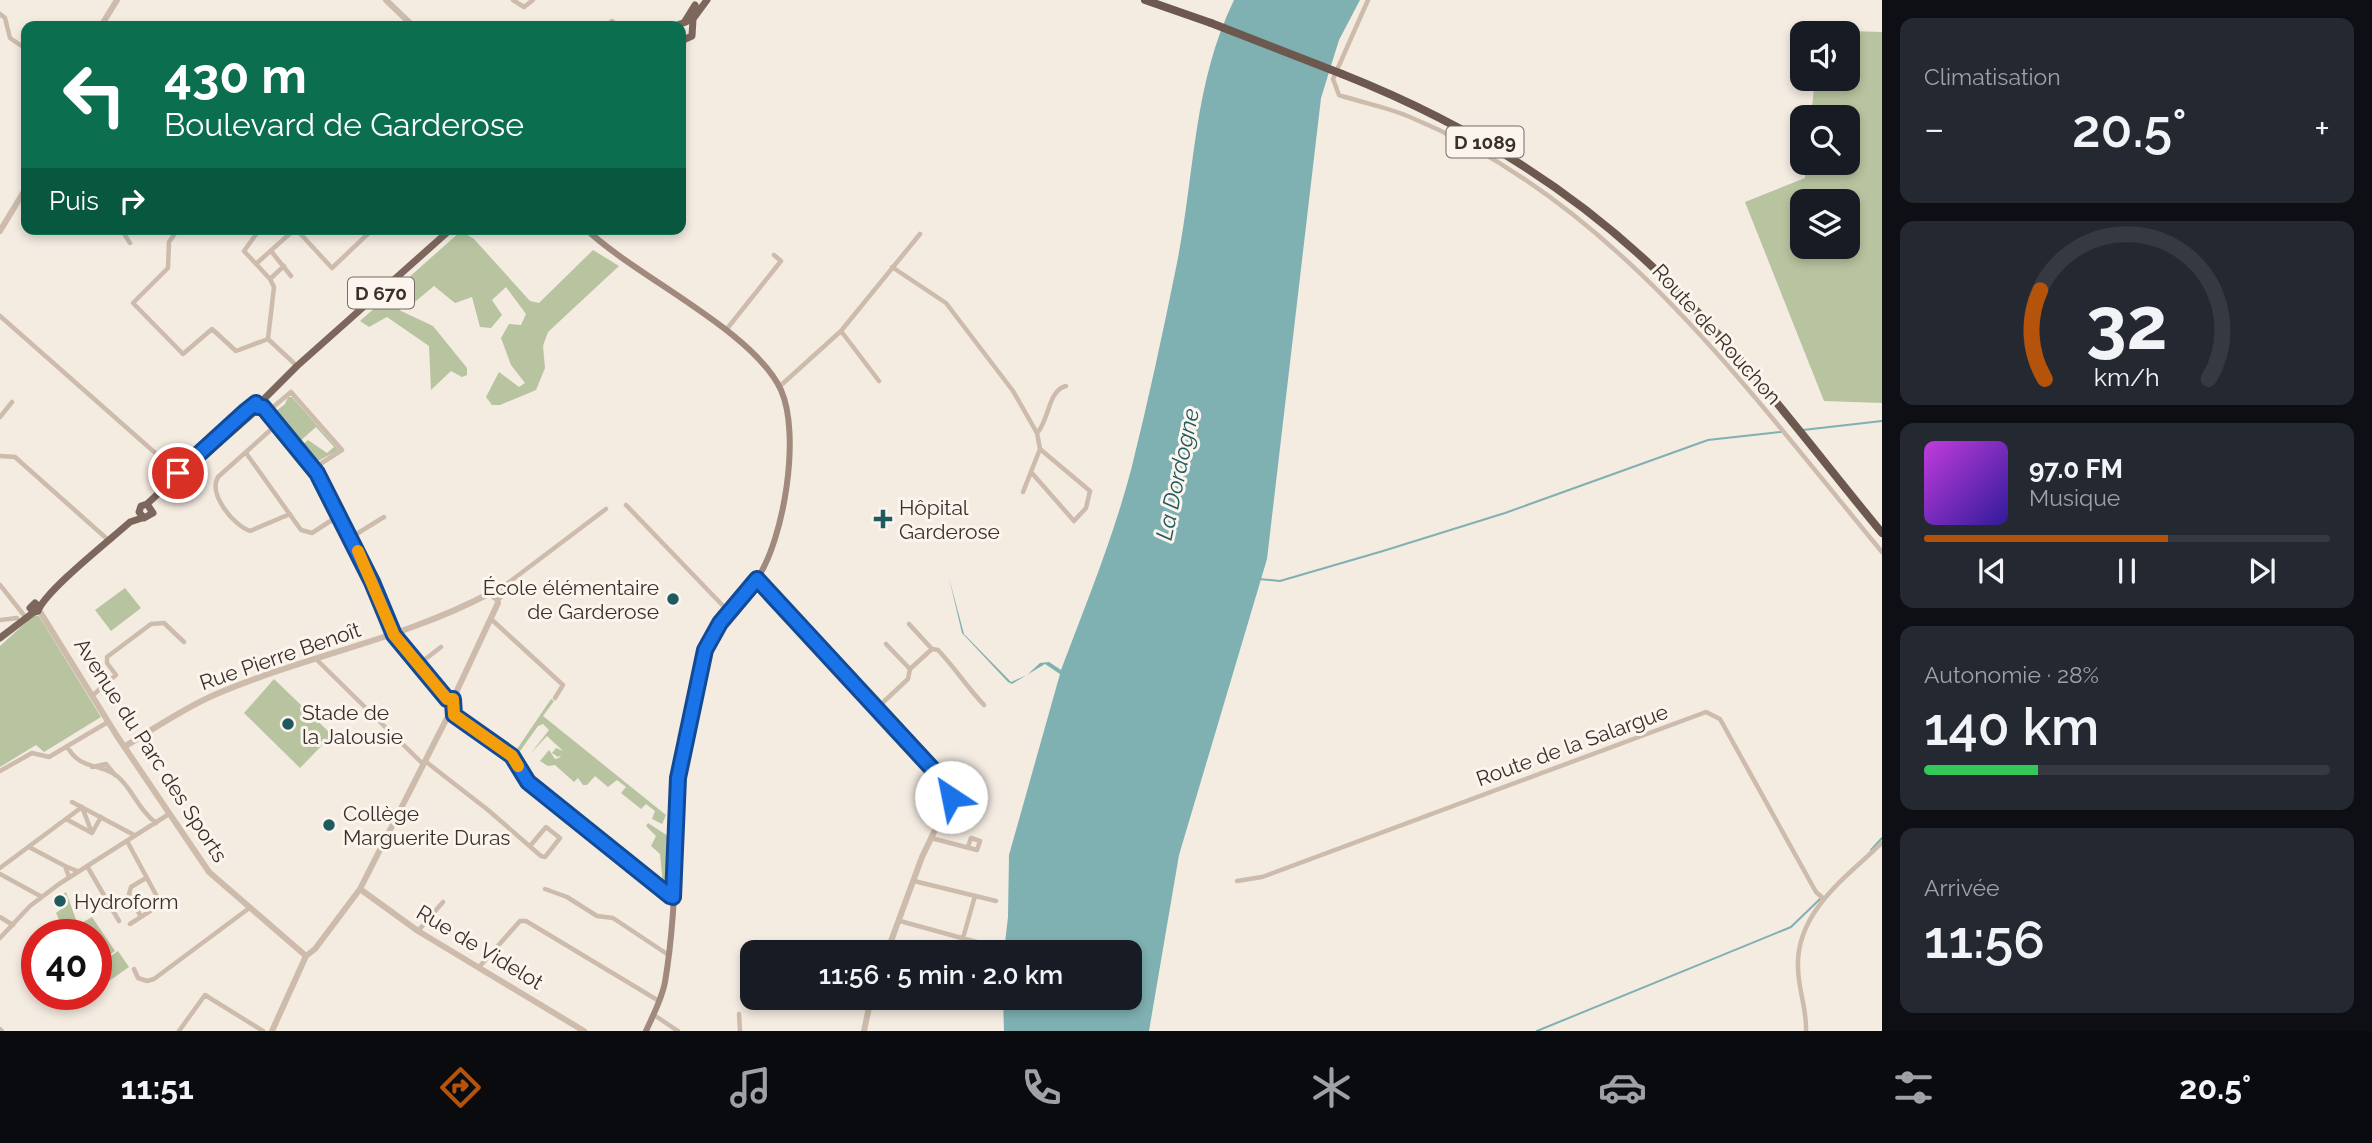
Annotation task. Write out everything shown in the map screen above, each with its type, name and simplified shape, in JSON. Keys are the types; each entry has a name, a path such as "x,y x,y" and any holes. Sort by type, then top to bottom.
{"highway":[{"name":"D 1089","path":"1145,0 1340,69 1501,150 1615,233 1662,275 1724,341 1882,533"}],"main road":[{"path":"685,21 701,0"},
{"path":"686,39 690,38 696,12 707,0"},
{"path":"686,22 692,27"},
{"name":"D 670","path":"147,504 261,407 297,366 444,235"},
{"path":"594,235 753,353 779,387 789,428 783,500 774,546 757,579 707,644 686,733 676,797 673,897 664,983 646,1031"},
{"name":"D 670","path":"153,510 155,500 182,472"},
{"path":"2,636 130,522 141,515 151,517 153,510 147,504 141,506 141,515"},
{"path":"2,636 20,616 36,607 106,538 141,515"}],"street":[{"path":"104,21 117,0"},
{"path":"386,0 408,21"},
{"path":"513,0 524,7 533,0"},
{"path":"1340,69 1368,0"},
{"path":"2,16 10,37 21,45"},
{"name":"Route de Rouchon","path":"1340,69 1333,79 1339,95 1412,117 1470,146 1545,194 1636,268 1702,336 1882,552"},
{"path":"0,231 21,196"},
{"path":"779,387 841,331 920,234"},
{"path":"125,235 130,243"},
{"path":"174,235 169,242 168,268 133,303 183,354 212,329 236,351 268,339"},
{"path":"255,235 244,248 274,287 268,339"},
{"path":"257,263 288,235"},
{"path":"301,235 332,268 367,235"},
{"path":"271,251 292,276"},
{"path":"725,331 781,261 774,255"},
{"path":"270,279 284,266"},
{"path":"892,267 946,303 1013,391 1037,433 1040,449 1023,492"},
{"path":"0,316 182,472"},
{"path":"841,331 878,381"},
{"path":"268,339 297,366"},
{"path":"1037,433 1043,427 1055,393 1066,386"},
{"path":"314,468 342,450 291,392 261,407 314,468 350,538 394,635 450,699"},
{"path":"0,417 12,402"},
{"path":"277,425 218,477 214,485 215,494 243,528 250,531 289,514"},
{"path":"1031,472 1074,521 1083,512 1090,491 1040,449"},
{"path":"246,453 289,514 306,533 312,533 339,516"},
{"path":"0,456 15,457 106,538"},
{"path":"626,505 729,612"},
{"path":"272,1031 306,956 359,889 451,715 450,699 491,620 497,598 502,593 500,589 606,509"},
{"path":"350,538 384,517"},
{"path":"757,579 950,788 951,797 931,838 892,940"},
{"path":"0,585 20,616 0,620"},
{"name":"Rue Pierre Benoît","path":"124,747 166,719 210,697 316,659 394,635 492,592 495,588 500,589"},
{"path":"492,592 497,598"},
{"name":"Avenue du Parc des Sports","path":"36,607 124,747 209,872 248,909 306,956"},
{"path":"491,620 563,685 555,698"},
{"path":"93,695 116,675 107,663 107,657 151,624 164,624 184,642"},
{"path":"909,624 964,677 968,688 984,705"},
{"path":"876,709 911,676 910,669 886,644"},
{"path":"418,665 441,647"},
{"path":"910,669 932,649"},
{"path":"316,659 424,763 530,846 545,857 560,838 546,827 530,846"},
{"name":"Route de la Salargue","path":"1237,881 1262,877 1706,712 1720,719 1816,891 1824,900"},
{"path":"451,715 512,756 528,782 673,897"},
{"path":"0,771 32,752 48,758 108,722"},
{"path":"67,746 77,760 115,775 140,809 156,823"},
{"path":"72,802 135,835"},
{"path":"0,869 82,807"},
{"path":"82,807 92,833"},
{"path":"0,938 35,902 69,877 169,814"},
{"path":"92,833 101,817"},
{"path":"66,820 92,833"},
{"path":"931,838 968,847"},
{"path":"127,841 161,904 130,924"},
{"path":"1806,1031 1798,957 1807,922 1824,900 1882,842"},
{"path":"29,847 78,872"},
{"path":"65,866 69,877"},
{"path":"87,866 119,921"},
{"path":"0,874 42,897"},
{"path":"141,916 129,894 131,887 146,878"},
{"path":"914,881 996,901"},
{"path":"554,886 548,891 567,897 597,916 613,918 667,954"},
{"name":"Rue de Videlot","path":"359,889 418,931 584,1031"},
{"path":"31,891 35,902"},
{"path":"963,938 975,895"},
{"path":"418,931 443,902"},
{"path":"134,970 138,978 147,981 154,979 248,909"},
{"path":"0,917 13,925"},
{"path":"900,920 970,940"},
{"path":"480,966 520,921 526,921 659,1001"},
{"path":"179,1031 205,995 263,1031"},
{"path":"864,1031 869,1010"},
{"path":"738,1014 740,1031"},
{"path":"654,1015 678,1031"}],"green space":[{"path":"1860,31 1882,32 1882,403 1824,401 1745,202 1805,178 1805,175 1860,175 1860,105 1812,105 1814,91 1860,91"},
{"path":"457,235 468,235 474,239 530,301 539,303 593,250 619,266 548,332 543,346 545,368 536,390 500,405 492,405 486,397 499,372 519,387 525,383 511,365 501,338 509,324 521,325 526,314 506,287 492,300 502,315 491,328 480,327 472,297 455,303 434,286 416,301 399,310 433,326 467,368 467,375 462,377 451,371 431,390 429,346 387,317 369,327 360,321"},
{"path":"288,397 292,397 338,449 337,451 314,463 300,447 308,440 327,453 334,447 316,427 298,443 271,415 285,404"},
{"path":"125,588 141,608 111,631 95,610"},
{"path":"34,615 39,616 101,717 44,752 36,745 0,767 0,646"},
{"name":"Stade de la Jalousie","path":"274,679 332,735 300,768 244,713"},
{"path":"551,699 554,701 543,716 666,815 662,824 652,819 655,811 646,804 641,809 621,793 626,787 617,780 608,787 595,776 587,785 583,785 578,778 574,782 555,765 548,766 540,761 549,750 555,759 559,758 561,755 558,757 552,753 556,748 563,751 547,736 531,753 549,730 543,724 538,726 518,754 515,752"},
{"path":"648,823 668,836 666,888 663,885 660,854 651,846 656,836 646,826"},
{"path":"66,892 76,919 59,919 56,913 68,904 62,895"},
{"path":"118,951 129,967 112,979 112,955"}],"water":[{"name":"La Dordogne","path":"1234,0 1360,0 1339,40 1321,98 1267,559 1179,855 1149,1031 1004,1031 1003,1010 1142,1010 1142,940 1005,940 1009,855 1060,674 1045,664 1027,675 1040,663 1049,662 1061,670 1099,571 1124,495 1177,263 1197,129 1210,64"},
{"path":"949,578 964,634 1011,682 1026,675 1012,684 1008,682 962,633"}],"waterway":[{"path":"1803,430 1882,421"},
{"path":"1259,579 1280,581 1383,551 1505,513 1708,440 1781,432"},
{"path":"1871,850 1882,838"},
{"path":"1537,1031 1791,927 1821,898"}],"slow traffic":[{"path":"358,551 394,635 447,699 453,699 454,715 512,756 518,766"}],"place":[{"name":"Hôpital Garderose","path":"883,519"},
{"name":"École élémentaire de Garderose","path":"673,599"},
{"name":"Stade de la Jalousie","path":"288,724"},
{"name":"Collège Marguerite Duras","path":"329,825"},
{"name":"Hydroform","path":"60,901"}],"route":[{"path":"178,473 256,403 258,407 263,407 317,473 358,551 394,635 447,699 453,699 454,715 512,756 524,779 670,896 673,897 676,797 680,764 705,650 720,623 757,579 950,788 951,797"}]}
